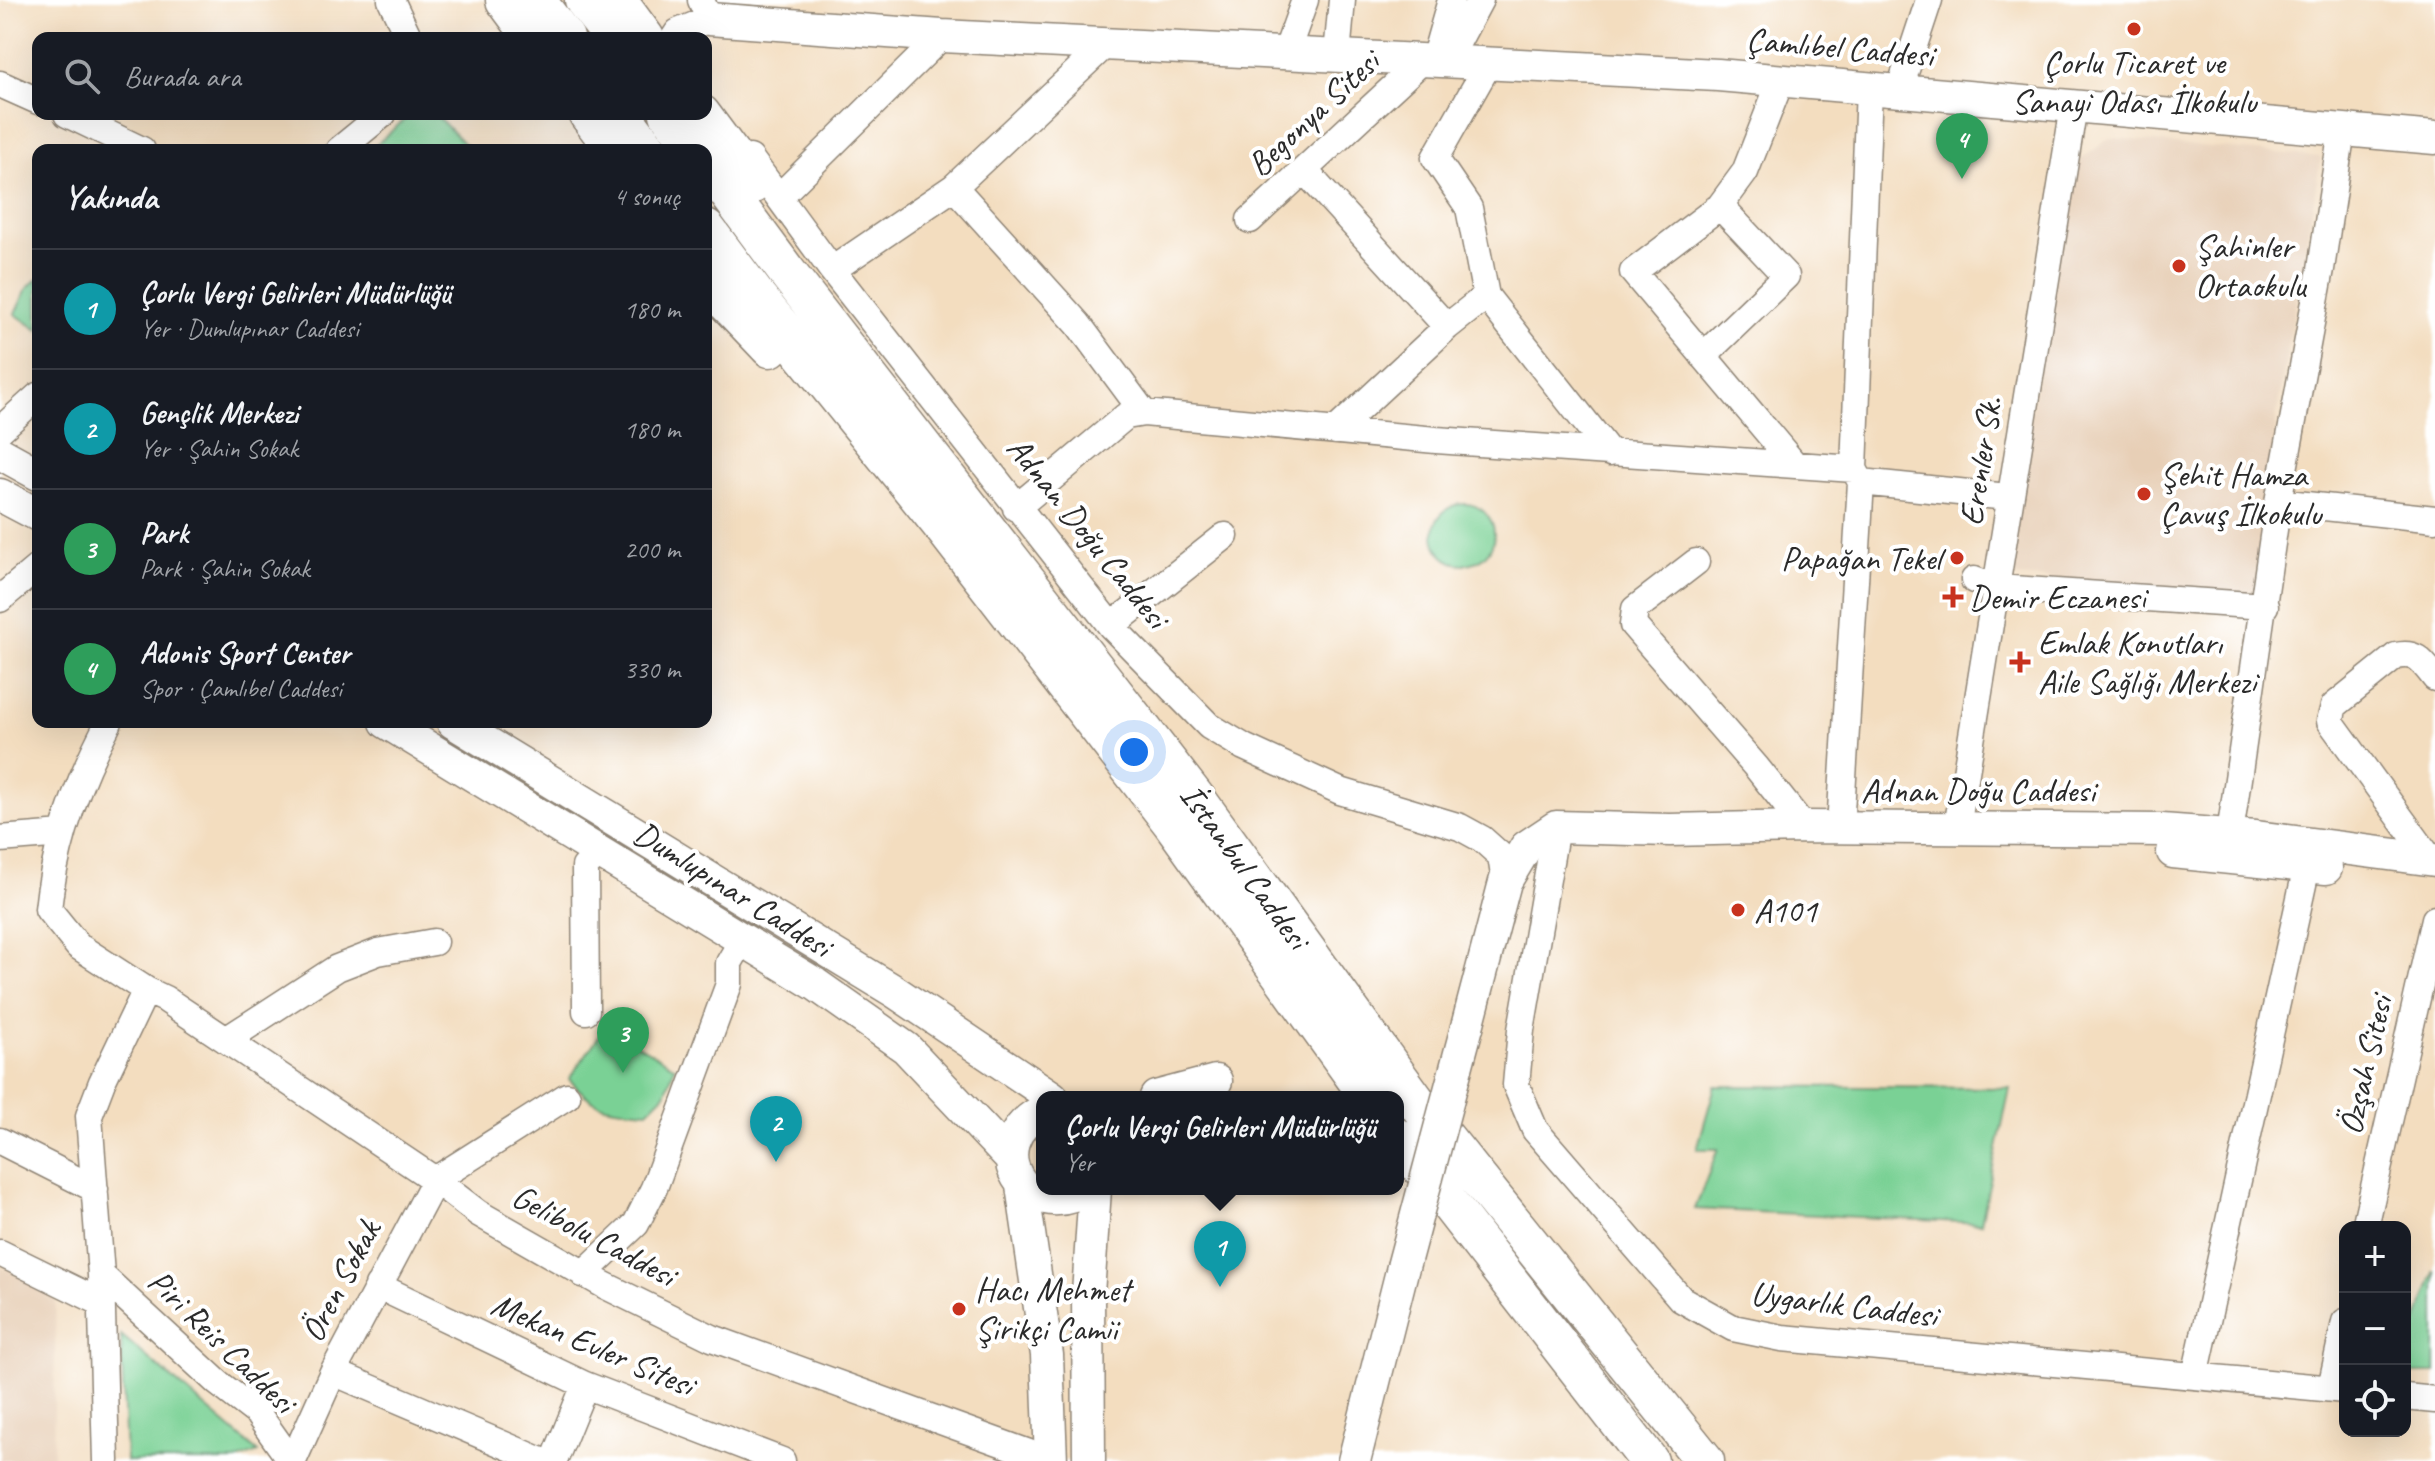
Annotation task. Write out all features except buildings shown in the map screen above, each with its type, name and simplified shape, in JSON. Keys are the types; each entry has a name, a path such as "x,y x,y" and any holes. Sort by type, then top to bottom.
{"highway":[{"path":"505,0 529,32"},
{"path":"536,0 560,32"},
{"path":"584,0 608,32"},
{"path":"617,0 641,32"},
{"path":"592,120 610,144"},
{"path":"626,120 644,144"},
{"path":"674,120 692,144"},
{"path":"705,120 847,312 860,340 865,373"},
{"name":"İstanbul Caddesi","path":"712,171 786,271 1198,801 1421,1108 1705,1461"},
{"name":"İstanbul Caddesi","path":"712,237 943,527 1172,823 1365,1091"},
{"path":"712,283 728,304 813,392 843,404"},
{"path":"1404,1146 1649,1461"}],"main road":[{"name":"Çamlıbel Caddesi","path":"705,10 942,36 1781,80 2435,138"},
{"path":"0,453 32,471"},
{"path":"0,495 32,512"},
{"name":"Dumlupınar Caddesi","path":"396,728 815,984 906,1048 1016,1172"},
{"name":"Dumlupınar Caddesi","path":"469,728 894,991 1043,1091"},
{"name":"Adnan Doğu Caddesi","path":"1545,840 1670,830 1804,827 2134,829 2230,834 2309,855"},
{"path":"1354,1461 1505,882 1545,840"},
{"name":"Adnan Doğu Caddesi","path":"1545,840 2096,848 2309,855 2434,868"},
{"path":"1178,1091 1216,1081 1203,1091"},
{"path":"1036,1114 1018,1129 1012,1143 1047,1355 1051,1461"},
{"path":"1016,1172 1036,1195"},
{"path":"1037,1195 1061,1200 1078,1195"},
{"path":"1089,1461 1088,1294 1095,1195"}],"street":[{"path":"391,0 406,32"},
{"path":"1286,53 1305,0"},
{"path":"1337,55 1342,0"},
{"path":"1436,60 1451,0"},
{"path":"1436,60 1480,0"},
{"path":"1840,828 1858,476 1884,90 1929,0"},
{"path":"678,32 705,10"},
{"path":"780,196 942,36"},
{"path":"832,270 954,187 1106,44"},
{"name":"Begonya Sitesi","path":"1250,220 1304,170 1436,60"},
{"path":"1489,63 1435,158 1469,208 1486,296 1610,453"},
{"path":"1781,80 1745,172 1720,206 1633,272 1795,465"},
{"path":"0,84 32,98"},
{"name":"Erenler Sk.","path":"1957,828 1985,584 2074,106"},
{"name":"Adnan Doğu Caddesi","path":"712,110 780,196 832,270 1111,626 1209,726 1244,747 1340,791 1460,827 1482,839 1501,856 1505,882"},
{"path":"80,120 130,144"},
{"path":"346,144 376,120"},
{"path":"2230,834 2278,502 2321,269 2342,130"},
{"path":"1304,170 1447,327"},
{"path":"954,187 1078,324 1144,413"},
{"path":"1703,356 1786,276 1720,206"},
{"path":"1335,431 1447,327 1486,296"},
{"path":"0,430 32,401"},
{"path":"1016,508 1126,416 1144,413 1610,453 1795,465 1998,496"},
{"path":"2278,502 2435,519"},
{"path":"1111,626 1225,536"},
{"path":"1696,562 1635,609 1633,625 1804,827"},
{"path":"0,599 32,572"},
{"path":"1985,584 2265,606"},
{"path":"2434,868 2330,721 2334,706 2396,656 2408,653 2418,657 2435,678"},
{"path":"0,839 63,834 85,767 106,728"},
{"name":"Gelibolu Caddesi","path":"63,834 48,909 78,946 165,999 435,1180 478,1213 583,1274 712,1338 1051,1461"},
{"name":"Uygarlık Caddesi","path":"1545,840 1516,1085 1535,1130 1681,1299 1733,1328 1782,1338 2338,1389"},
{"path":"586,1011 585,867 600,852"},
{"path":"2195,1376 2309,855"},
{"name":"Özşah Sitesi","path":"2366,1221 2435,919"},
{"path":"583,1274 636,1224 654,1188 729,984 729,963 743,939"},
{"path":"226,1040 337,968 378,952 434,942"},
{"path":"106,1461 101,1275 89,1116 146,990"},
{"path":"435,1180 567,1096"},
{"path":"0,1141 95,1189"},
{"name":"Ören Sokak","path":"292,1461 333,1372 435,1180"},
{"path":"0,1253 102,1303"},
{"name":"Piri Reis Caddesi","path":"101,1275 218,1383 257,1413 292,1461"},
{"name":"Mekan Evler Sitesi","path":"378,1286 585,1385 782,1461"},
{"path":"2338,1389 2341,1365"},
{"path":"333,1372 542,1461"},
{"path":"554,1461 585,1385"},
{"path":"2411,1398 2435,1400"}],"shaded area":[{"path":"2110,138 2321,157 2277,412 2260,594 2004,576 2071,167"},
{"path":"0,1267 56,1289 53,1461 0,1461"}],"green space":[{"path":"404,120 441,120 464,144 377,144"},
{"path":"32,283 32,326 15,314"},
{"path":"1464,504 1475,506 1485,513 1492,523 1492,545 1485,555 1475,562 1464,564 1453,562 1443,555 1436,545 1434,534 1436,523 1443,513 1453,506"},
{"path":"606,1026 675,1067 665,1094 648,1111 604,1106 587,1097 569,1079"},
{"path":"1715,1086 2010,1088 1981,1223 1695,1209 1718,1149 1697,1149"},
{"path":"2435,1270 2435,1373 2411,1373 2411,1340"},
{"path":"121,1335 258,1452 236,1461 126,1461"}],"place":[{"name":"Çorlu Ticaret ve Sanayi Odası İlkokulu","path":"2134,29"},
{"name":"Adonis Sport Center","path":"1962,179"},
{"name":"Şahinler Ortaokulu","path":"2179,266"},
{"name":"Şehit Hamza Çavuş İlkokulu","path":"2144,494"},
{"name":"Papağan Tekel","path":"1957,558"},
{"name":"Demir Eczanesi","path":"1953,597"},
{"name":"Emlak Konutları Aile Sağlığı Merkezi","path":"2020,662"},
{"name":"A101","path":"1738,910"},
{"name":"Park","path":"623,1073"},
{"name":"Gençlik Merkezi","path":"776,1162"},
{"name":"Çorlu Vergi Gelirleri Müdürlüğü","path":"1220,1287"},
{"name":"Hacı Mehmet Şirikçi Camii","path":"959,1309"}]}
